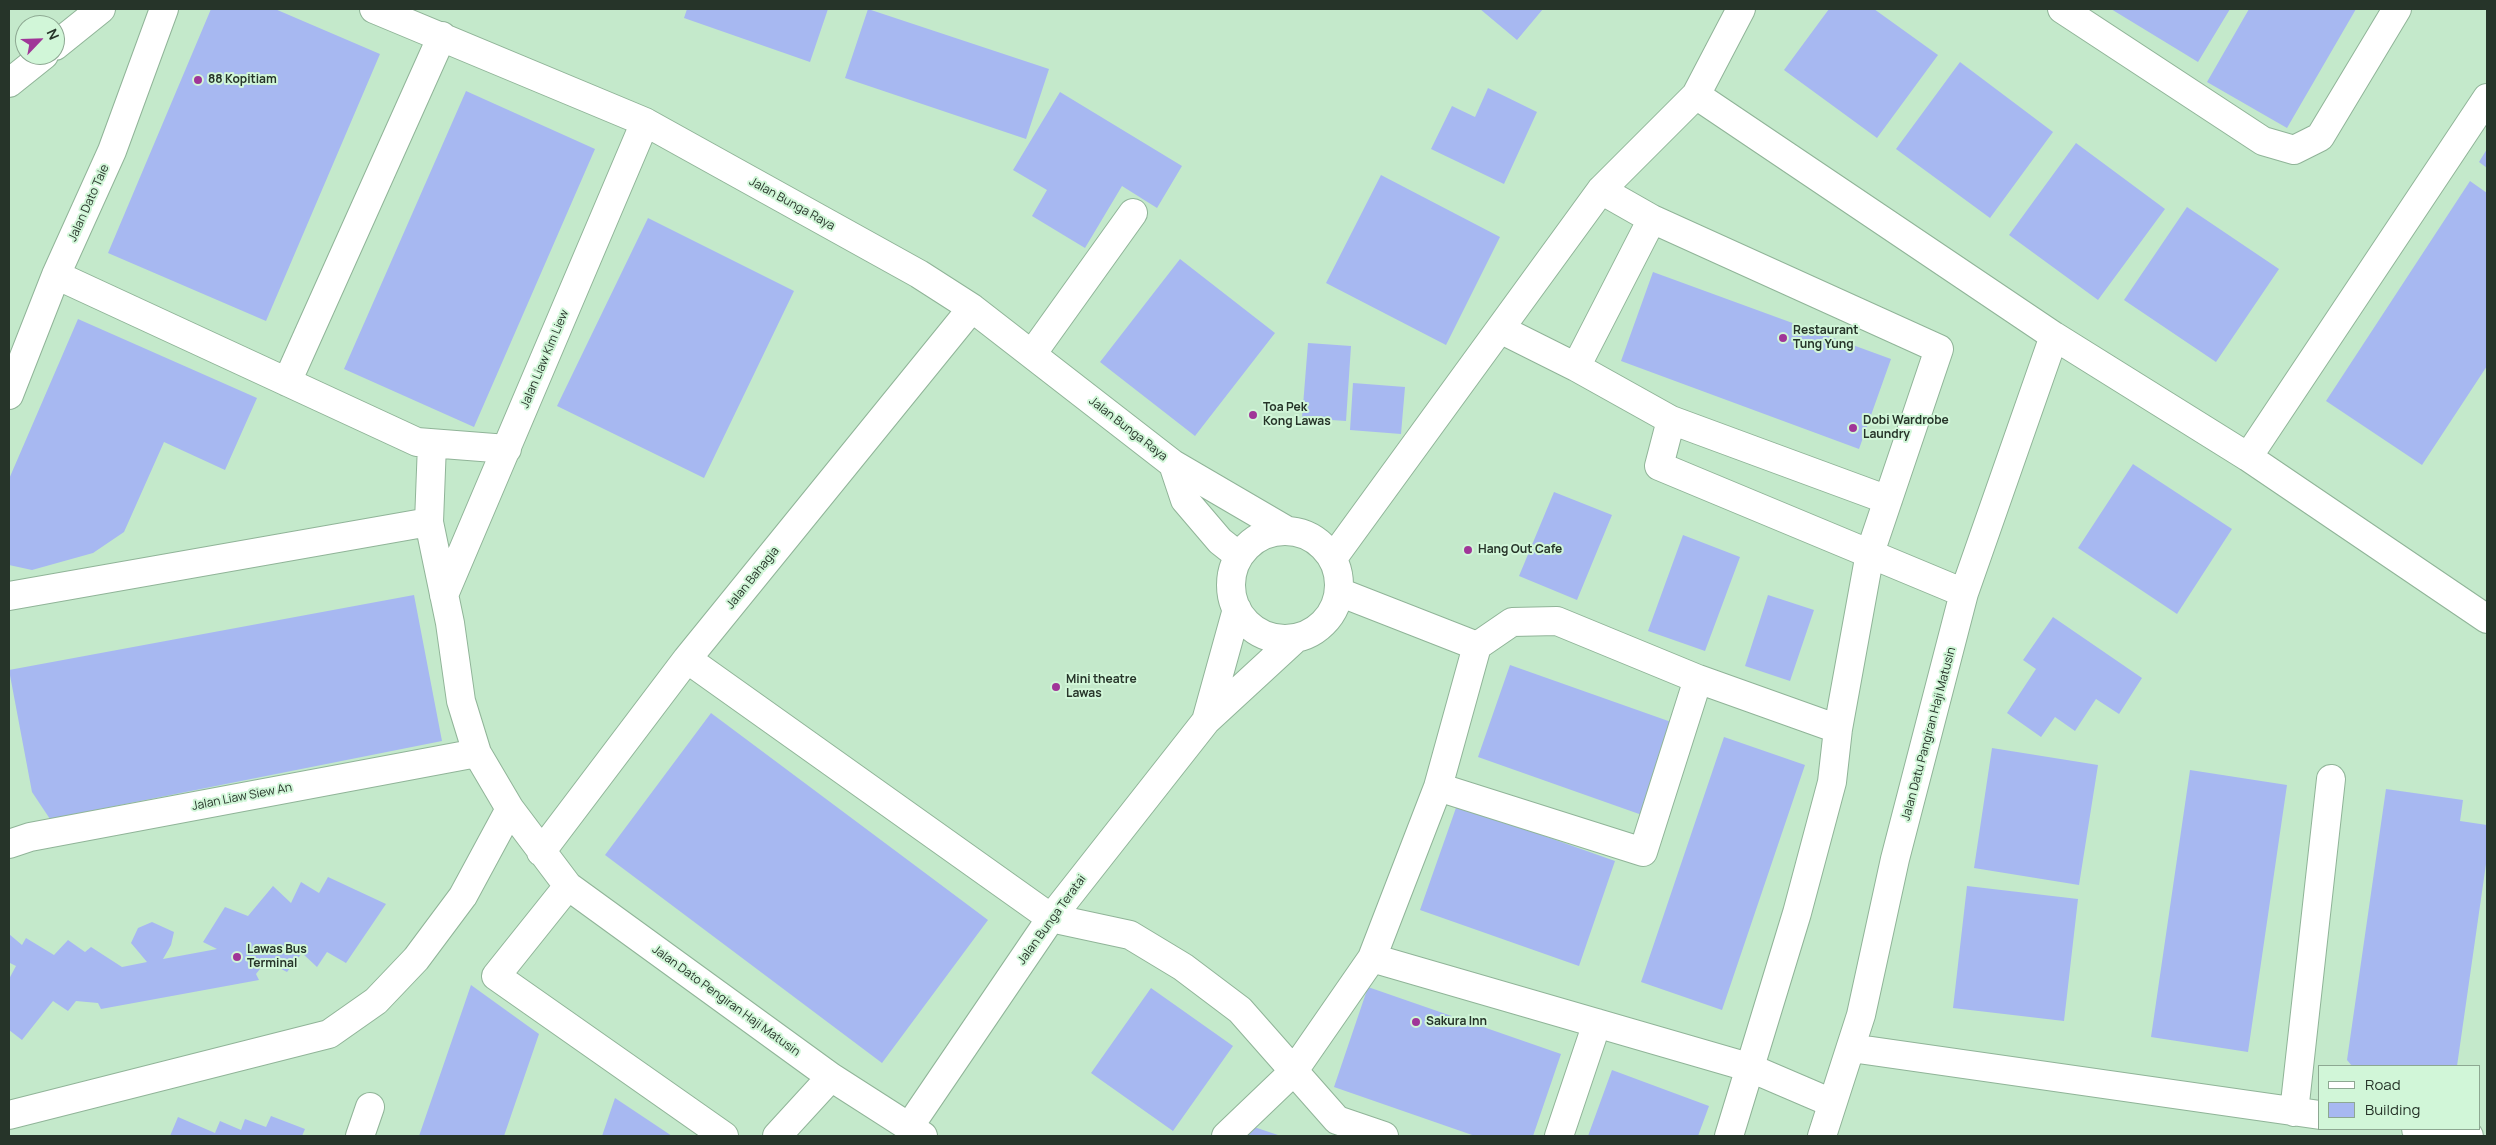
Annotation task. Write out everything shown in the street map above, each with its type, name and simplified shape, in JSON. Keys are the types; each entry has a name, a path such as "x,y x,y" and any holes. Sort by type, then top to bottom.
{"street":[{"path":"65,38 101,9"},
{"name":"Jalan Dato Taie","path":"9,395 56,275 112,151 164,9"},
{"name":"Jalan Bunga Raya","path":"374,9 644,122 919,274 972,308 1173,464 1286,530"},
{"path":"1332,558 1601,190 1696,95 1741,9"},
{"path":"2062,9 2263,141 2294,150 2320,137 2397,9"},
{"path":"287,382 442,36"},
{"path":"9,83 32,65"},
{"path":"1696,95 2054,336 2248,457 2487,619"},
{"path":"2248,457 2487,98"},
{"name":"Jalan Liaw Kim Liew","path":"444,595 644,122"},
{"path":"1601,190 1652,219 1939,348 1870,553 1838,729 1832,782 1807,875 1748,1067 1729,1136"},
{"path":"1032,354 1133,213"},
{"path":"1576,367 1652,219"},
{"path":"56,275 417,442 507,449"},
{"name":"Jalan Bahagia","path":"540,852 687,659 972,308"},
{"path":"1500,329 1576,367 1671,420 1888,500"},
{"name":"Jalan Datu Pangiran Haji Matusin","path":"1822,1136 1861,1015 1895,859 1964,593 2054,336"},
{"path":"1671,420 1658,466 1964,593"},
{"path":"432,444 429,522 450,623 461,701 477,753 510,808 540,852"},
{"path":"1173,464 1185,500 1220,541 1239,556"},
{"path":"9,596 429,522"},
{"path":"1286,530 1305,534 1321,544 1332,558 1339,574 1339,592 1335,608 1325,622 1311,633 1295,639 1278,639 1261,634 1247,623 1237,609 1231,592 1232,573 1239,556 1252,542 1268,533 1286,530"},
{"path":"1339,592 1477,646"},
{"path":"1206,721 1237,609"},
{"path":"1226,1136 1293,1072 1372,958 1438,787 1477,646 1512,622 1557,621 1698,679 1838,729"},
{"path":"1206,721 1295,639"},
{"path":"687,659 1051,918 1130,935 1183,967 1240,1010 1337,1120 1384,1136"},
{"path":"1438,787 1642,852 1698,679"},
{"name":"Jalan Bunga Teratai","path":"916,1132 1051,918 1206,721"},
{"name":"Jalan Liaw Siew An","path":"9,844 40,836 477,753"},
{"path":"1851,1048 2307,1113 2331,779"},
{"path":"9,1115 329,1034 376,1001 416,959 463,896 510,808"},
{"name":"Jalan Dato Pengiran Haji Matusin","path":"540,852 568,886 831,1077 916,1132"},
{"path":"568,886 496,976 724,1136"},
{"path":"1372,958 1748,1067 1832,1103"},
{"path":"1559,1136 1597,1023"},
{"path":"776,1136 831,1077"},
{"path":"360,1136 370,1107"},
{"path":"2424,1130 2469,1136"}],"building":[{"path":"211,9 275,9 380,54 266,321 108,253"},
{"path":"687,9 828,9 810,62 684,18"},
{"path":"868,9 1049,69 1026,139 845,78"},
{"path":"1480,9 1543,9 1517,40"},
{"path":"1829,9 1874,9 1938,55 1877,138 1784,70"},
{"path":"2111,9 2230,9 2198,62"},
{"path":"2249,9 2356,9 2287,128 2207,82"},
{"path":"1960,62 2053,132 1990,218 1896,149"},
{"path":"1488,88 1537,112 1504,184 1431,149 1452,106 1475,117"},
{"path":"466,91 595,149 474,427 344,369"},
{"path":"1060,92 1182,166 1157,208 1122,186 1085,248 1032,216 1047,190 1013,170"},
{"path":"2076,143 2165,209 2098,300 2009,235"},
{"path":"2487,149 2487,168 2479,162"},
{"path":"1381,175 1500,237 1446,345 1326,283"},
{"path":"2470,181 2487,193 2487,366 2422,465 2326,401"},
{"path":"2187,207 2279,269 2216,362 2124,300"},
{"path":"648,218 794,291 704,478 557,406"},
{"path":"1180,259 1275,333 1195,436 1100,362"},
{"path":"1653,272 1891,359 1859,449 1621,361"},
{"path":"78,319 257,398 225,470 164,442 124,532 93,553 32,570 9,565 9,479"},
{"path":"1308,343 1351,346 1346,421 1302,418"},
{"path":"1353,383 1405,387 1401,434 1350,430"},
{"path":"2133,464 2232,529 2177,614 2078,548"},
{"path":"1554,492 1612,515 1577,600 1519,576"},
{"path":"1683,535 1740,557 1705,651 1648,631"},
{"path":"414,595 442,741 50,819 32,792 9,670"},
{"path":"1768,595 1814,610 1790,681 1745,666"},
{"path":"2053,617 2142,678 2119,714 2096,699 2075,731 2055,717 2041,737 2007,713 2036,669 2023,660"},
{"path":"1510,665 1674,723 1642,815 1478,757"},
{"path":"711,713 988,920 882,1063 605,855"},
{"path":"1724,737 1805,765 1722,1010 1641,982"},
{"path":"1992,748 2098,765 2079,885 1974,868"},
{"path":"2190,770 2287,785 2248,1052 2151,1037"},
{"path":"2386,789 2463,800 2460,821 2487,825 2487,857 2457,1065 2351,1065 2347,1060"},
{"path":"1457,805 1615,861 1579,966 1420,910"},
{"name":"Lawas Bus Terminal","path":"328,877 386,904 346,963 327,952 317,967 302,953 287,972 266,961 256,974 259,980 101,1009 98,1003 76,1001 68,1011 53,1001 22,1040 9,1030 9,979 16,966 10,963 9,966 9,934 22,945 26,938 54,955 68,940 85,952 91,947 122,967 147,962 131,943 138,928 152,922 174,932 171,945 163,959 217,949 203,942 225,907 248,916 273,886 291,903 301,882 319,893"},
{"path":"1967,886 2078,899 2064,1021 1953,1008"},
{"path":"471,985 539,1034 504,1136 419,1136"},
{"path":"1368,987 1561,1054 1533,1136 1475,1136 1334,1087"},
{"path":"1151,988 1233,1046 1173,1131 1091,1073"},
{"path":"1612,1070 1709,1106 1698,1136 1588,1136"},
{"path":"615,1098 672,1136 602,1136"},
{"path":"271,1116 305,1129 302,1136 170,1136 178,1117 215,1133 220,1121 241,1130 245,1119 266,1127"},
{"path":"1251,1126 1281,1136 1241,1136"}],"place":[{"name":"88 Kopitiam","path":"198,80"},
{"name":"Restaurant Tung Yung","path":"1783,338"},
{"name":"Toa Pek Kong Lawas","path":"1253,415"},
{"name":"Dobi Wardrobe Laundry","path":"1853,428"},
{"name":"Hang Out Cafe","path":"1468,550"},
{"name":"Mini theatre Lawas","path":"1056,687"},
{"name":"Lawas Bus Terminal","path":"237,957"},
{"name":"Sakura Inn","path":"1416,1022"}]}
